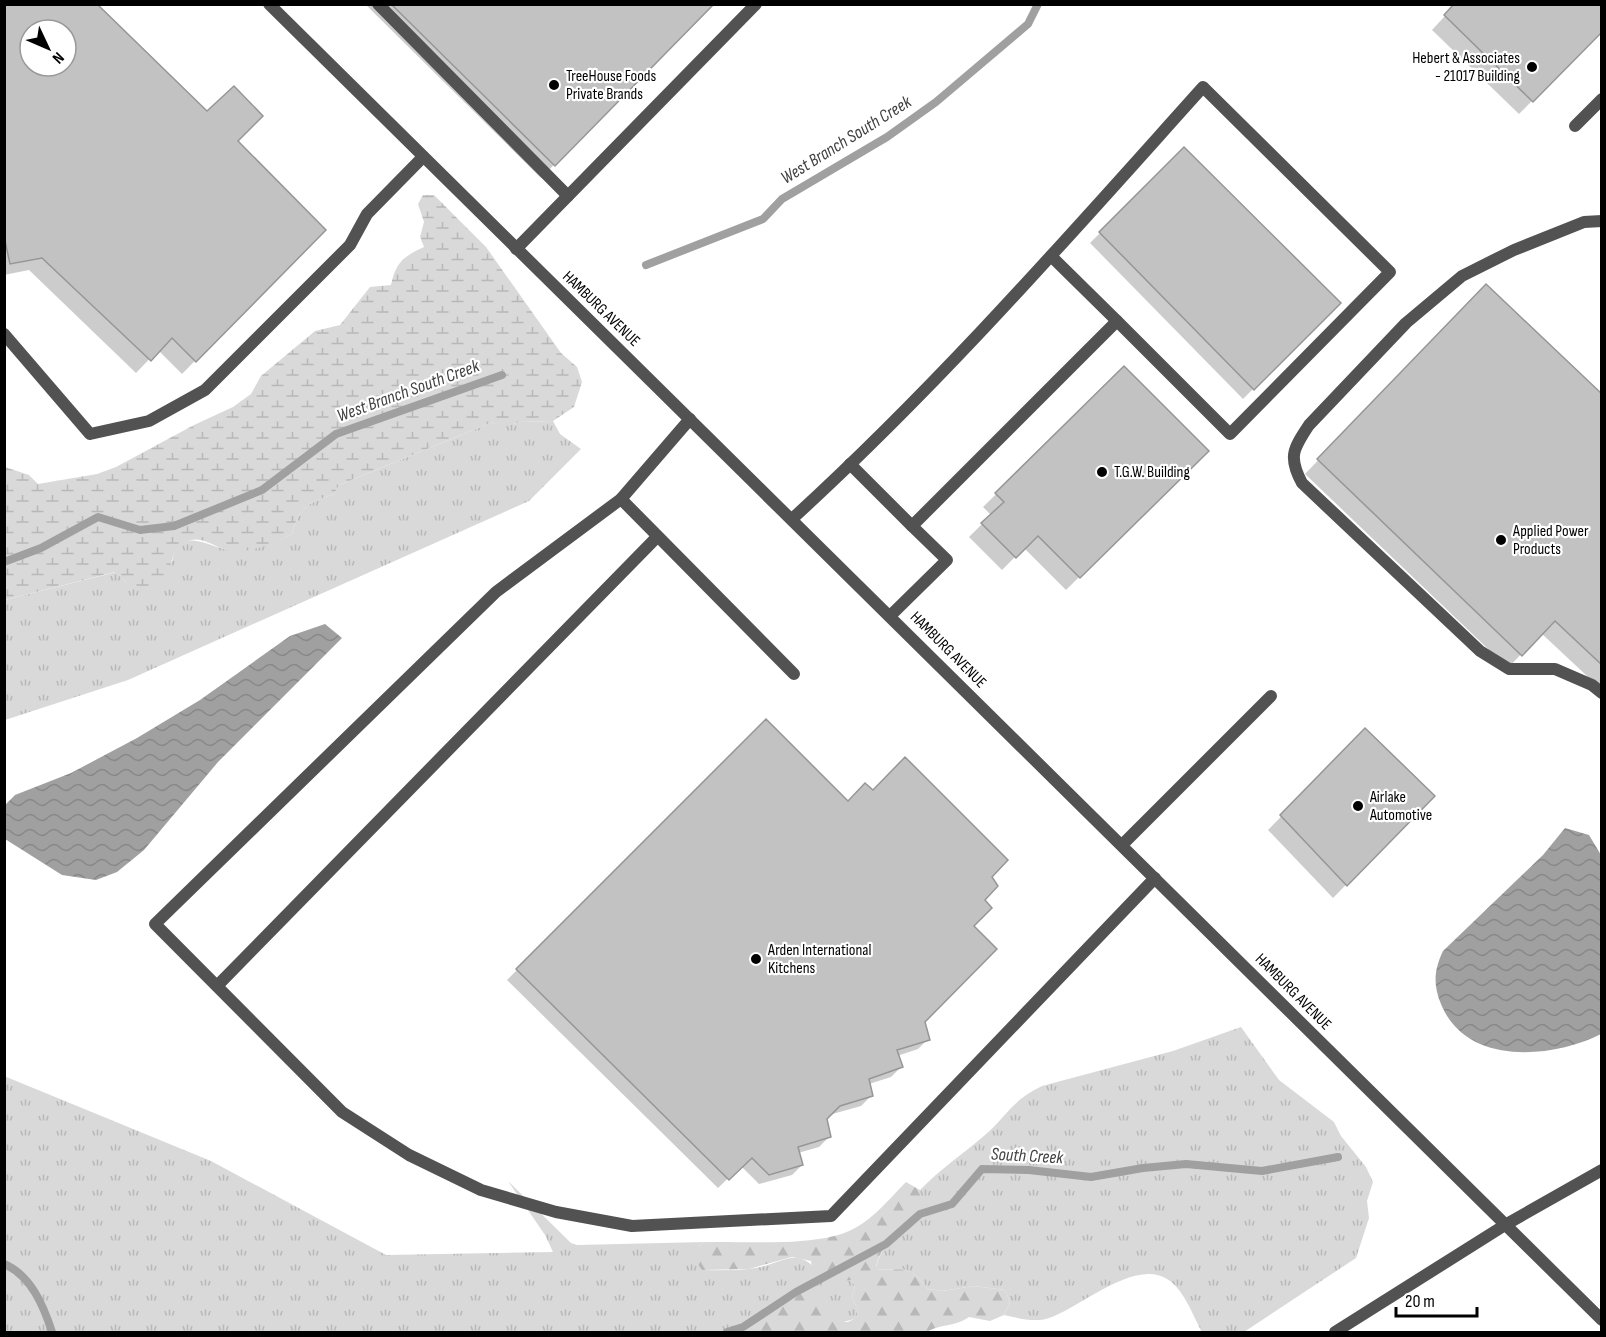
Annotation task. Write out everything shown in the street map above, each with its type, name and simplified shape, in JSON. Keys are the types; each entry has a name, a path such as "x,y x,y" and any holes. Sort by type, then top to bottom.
{"street":[{"name":"HAMBURG AVENUE","path":"269,4 1602,1320"},
{"path":"378,4 568,196"},
{"path":"516,249 756,4"},
{"path":"792,519 850,464 1051,256 1203,87 1390,272 1230,434 1051,256"},
{"path":"1575,126 1602,99"},
{"path":"4,334 90,434 149,421 205,390 350,245 367,214 423,157"},
{"path":"1602,221 1584,222 1514,250 1462,276 1406,323 1309,426 1297,444 1292,466 1302,483 1480,651 1509,669 1555,669 1592,685 1602,693"},
{"path":"912,526 1116,321"},
{"path":"690,419 621,499 496,592 155,924 342,1112 409,1155 481,1190 556,1212 632,1226 831,1215 1155,878"},
{"path":"850,464 946,560 890,616"},
{"path":"621,499 794,674"},
{"path":"217,986 657,537"},
{"path":"1122,845 1271,696"},
{"path":"1335,1332 1505,1226 1602,1170"}],"green space":[{"path":"423,195 434,195 486,247 561,353 577,367 582,382 574,407 553,421 520,422 500,428 493,422 339,485 334,494 311,503 302,511 292,534 261,547 237,552 203,541 186,542 176,551 162,584 146,596 115,572 5,600 5,467 29,475 38,484 97,474 116,467 233,407 251,394 261,376 315,331 340,325 370,287 391,285 395,271 402,261 424,247 420,237 424,222 418,204"},
{"path":"553,421 560,434 581,449 529,501 128,680 5,720 5,600 116,572 127,583 172,561 177,549 183,543 190,541 233,550 271,543 292,534 302,511 311,503 334,494 339,485 493,422 500,427 520,422"},
{"path":"1241,1027 1279,1080 1334,1122 1341,1136 1366,1167 1373,1182 1367,1201 1369,1218 1356,1258 1244,1332 1202,1332 1188,1303 1178,1289 1167,1279 1154,1274 1124,1279 1061,1313 1049,1318 1032,1320 1004,1315 1010,1302 1005,1290 974,1286 942,1291 928,1289 911,1272 900,1269 876,1269 878,1260 887,1245 920,1214 920,1190 993,1128 1023,1097 1042,1086 1173,1051"},
{"path":"4,1076 211,1161 386,1255 553,1252 545,1235 508,1181 571,1243 577,1245 705,1242 698,1246 702,1270 749,1269 790,1258 805,1260 824,1278 851,1280 855,1286 852,1297 858,1318 836,1324 743,1327 727,1332 5,1332"},
{"path":"906,1182 920,1190 920,1214 886,1245 876,1269 905,1270 916,1275 928,1289 942,1291 974,1286 1005,1290 1010,1302 1004,1315 990,1321 969,1317 927,1332 727,1332 743,1327 796,1292 821,1301 828,1313 829,1322 848,1322 858,1317 852,1297 855,1286 851,1280 841,1281 813,1275 811,1261 792,1257 749,1269 702,1270 694,1259 698,1246 705,1242 798,1241 834,1236 865,1222"}],"water":[{"path":"325,624 342,638 218,762 144,850 117,872 96,880 62,875 5,839 5,805 15,795 71,773 137,738 200,700 290,636"},
{"path":"1565,828 1589,835 1601,855 1601,1034 1558,1049 1535,1052 1512,1052 1489,1047 1470,1038 1453,1024 1441,1004 1436,984 1436,971 1440,958 1443,951 1543,855"}],"building":[{"path":"4,4 97,4 207,111 234,86 263,116 238,141 326,230 196,362 172,338 151,361 42,258 10,264 4,236"},
{"name":"TreeHouse Foods Private Brands","path":"391,4 714,4 555,166"},
{"name":"Hebert & Associates - 21017 Building","path":"1454,4 1602,4 1602,32 1533,102 1444,15"},
{"path":"1184,147 1341,303 1254,390 1099,232"},
{"name":"Applied Power Products","path":"1486,284 1602,394 1602,665 1555,621 1522,656 1317,459"},
{"name":"T.G.W. Building","path":"1124,366 1209,451 1080,578 1038,536 1016,558 981,523 1004,502 995,493"},
{"name":"Arden International Kitchens","path":"766,719 848,801 865,783 873,790 905,757 1008,860 992,877 998,886 985,900 992,908 974,926 997,949 925,1022 930,1040 897,1050 903,1067 869,1079 873,1096 840,1106 827,1119 831,1137 798,1147 803,1165 769,1175 752,1158 729,1180 516,969"},
{"name":"Airlake Automotive","path":"1365,728 1435,796 1347,886 1280,815"}],"waterway":[{"name":"West Branch South Creek","path":"646,265 763,219 782,199 887,137 936,102 1028,24 1038,4"},
{"name":"West Branch South Creek","path":"4,562 41,548 98,517 140,530 174,526 262,490 336,434 502,375"},
{"name":"South Creek","path":"727,1332 743,1327 796,1292 886,1244 920,1214 952,1204 982,1169 1029,1170 1091,1177 1143,1168 1186,1164 1262,1171 1338,1157"},
{"name":"South Creek","path":"4,1264 22,1276 29,1284 45,1312 52,1332"}],"place":[{"name":"Hebert & Associates - 21017 Building","path":"1532,67"},
{"name":"TreeHouse Foods Private Brands","path":"554,85"},
{"name":"T.G.W. Building","path":"1102,472"},
{"name":"Applied Power Products","path":"1501,540"},
{"name":"Airlake Automotive","path":"1358,806"},
{"name":"Arden International Kitchens","path":"756,959"}]}
